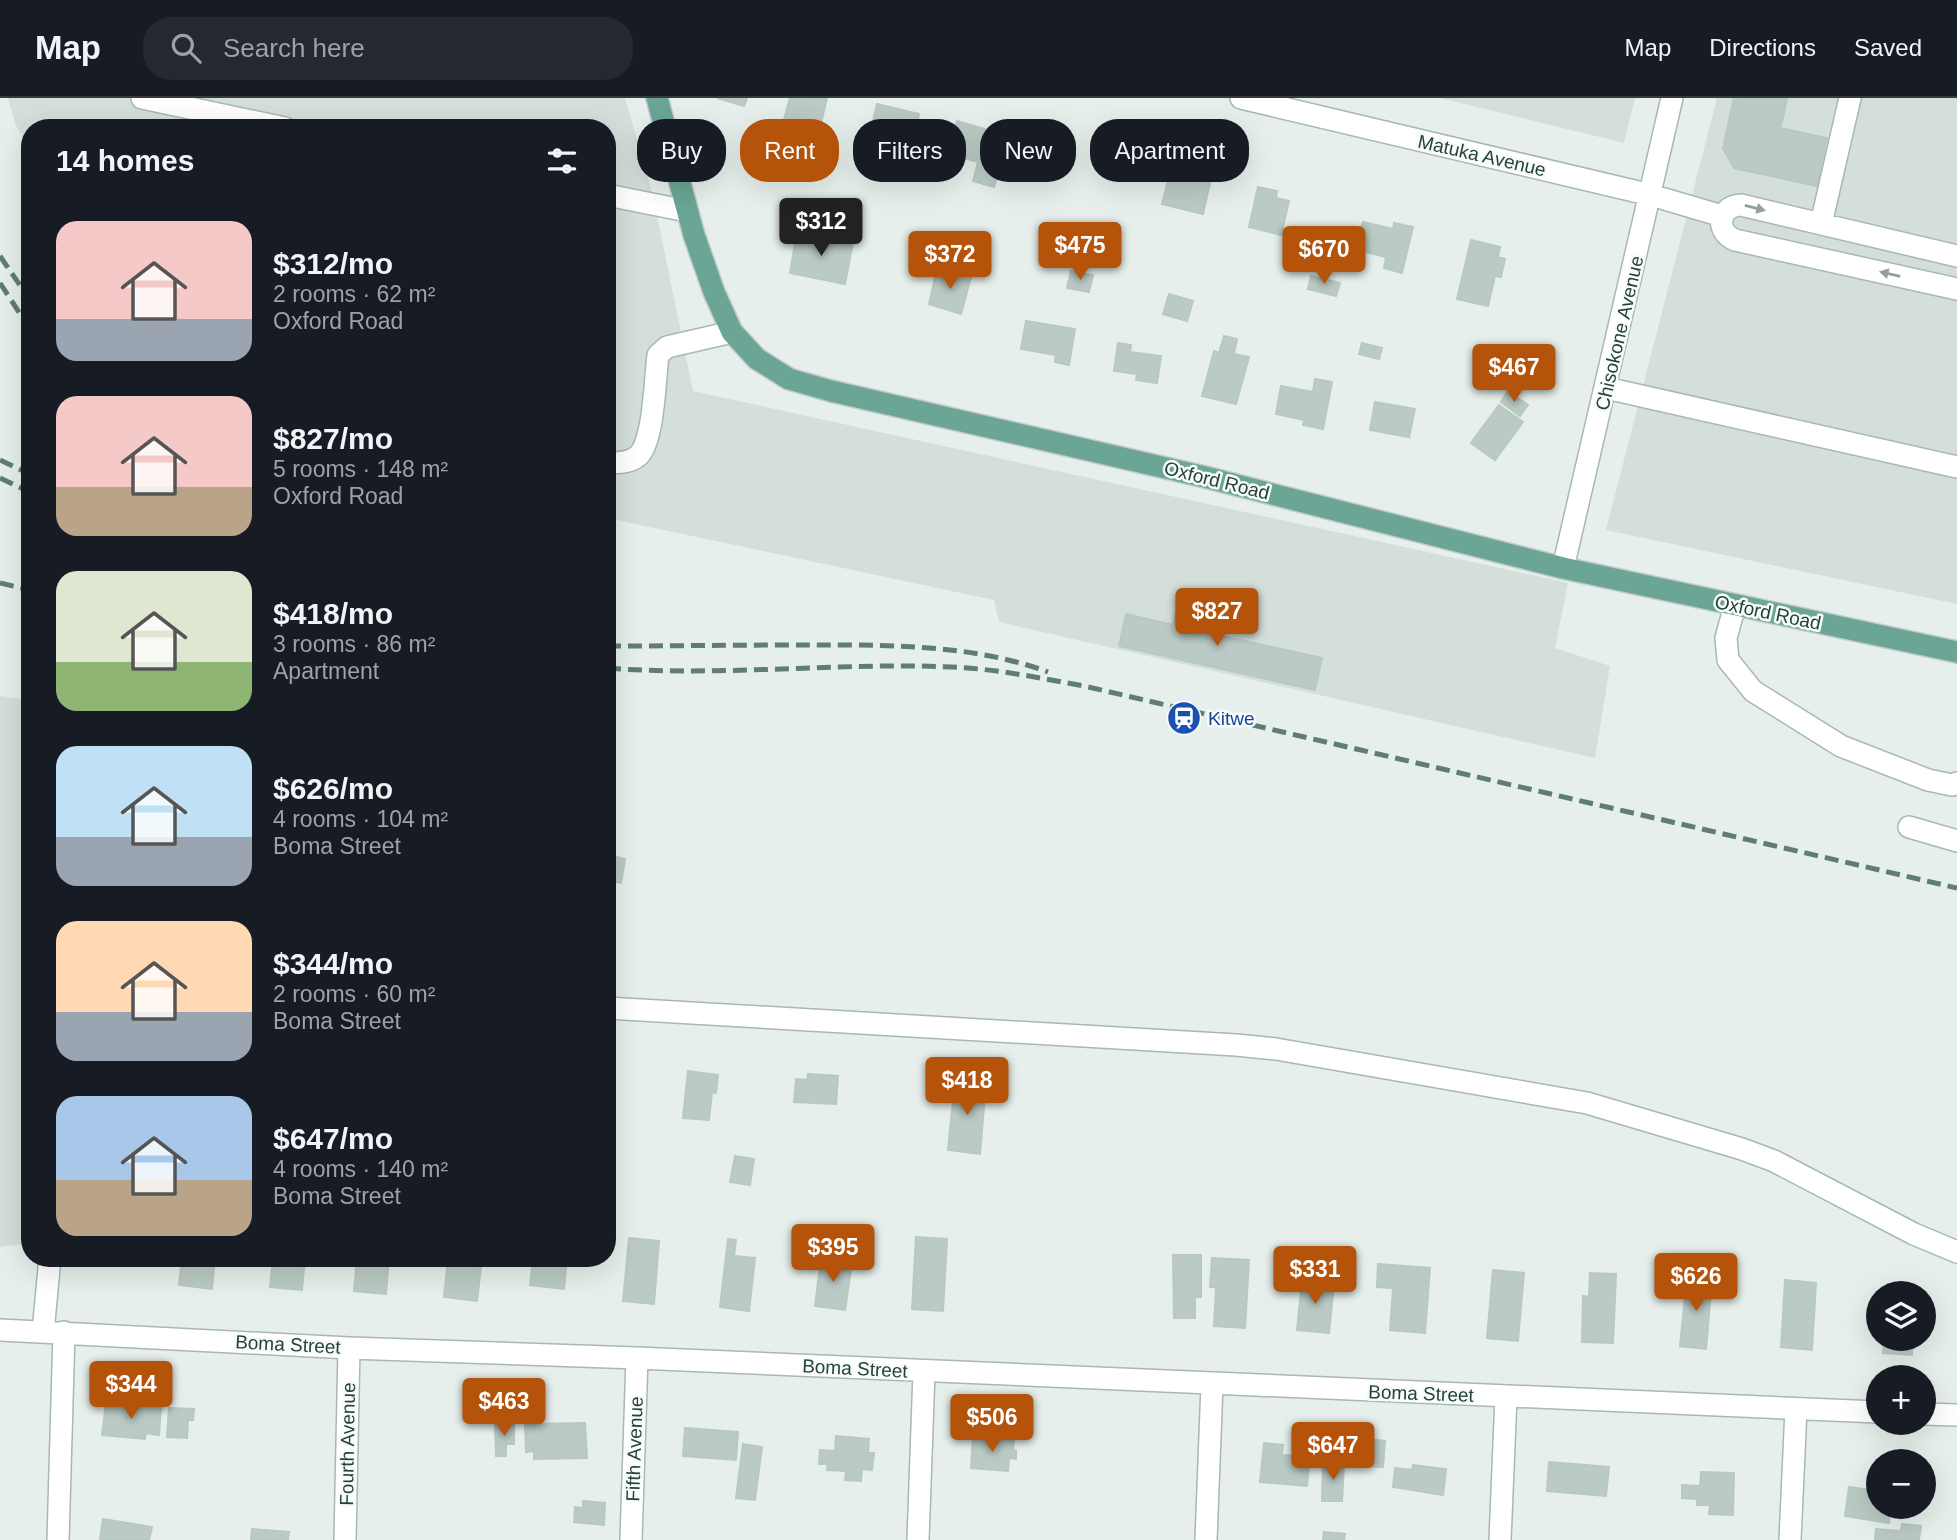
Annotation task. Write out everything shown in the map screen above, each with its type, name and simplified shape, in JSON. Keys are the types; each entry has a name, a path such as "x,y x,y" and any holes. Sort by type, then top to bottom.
{"main road":[{"name":"Oxford Road","path":"657,98 687,211 714,292 732,332 757,359 789,379 1205,477 1563,568 1957,652"}],"street":[{"path":"142,98 242,119"},
{"name":"Matuka Avenue","path":"1241,98 1651,195 1722,216"},
{"name":"Chisokone Avenue","path":"1563,568 1672,98"},
{"path":"1821,224 1850,98"},
{"path":"616,197 687,211"},
{"path":"1957,256 1741,205 1730,207 1722,216 1721,222 1725,233 1735,240 1957,289"},
{"path":"616,463 638,456 648,439 658,355 667,347 732,332"},
{"path":"1606,388 1957,467"},
{"path":"1735,605 1726,638 1728,660 1753,691 1841,746 1928,780 1952,785 1957,783"},
{"path":"1909,827 1957,841"},
{"path":"616,1009 1236,1045 1276,1049 1587,1103 1774,1161 1914,1234 1957,1252"},
{"path":"50,1267 58,1540"},
{"name":"Boma Street","path":"0,1330 349,1348 1866,1412"},
{"name":"Fourth Avenue","path":"345,1540 349,1348"},
{"name":"Fifth Avenue","path":"631,1540 637,1358"},
{"path":"918,1540 924,1372"},
{"path":"1206,1540 1212,1384"},
{"path":"1500,1540 1506,1397"},
{"path":"1790,1540 1796,1409"},
{"path":"1936,1414 1957,1415"}],"shaded area":[{"path":"8,98 625,98 637,139 637,182 649,182 652,191 693,391 1568,583 1555,648 1610,666 1595,758 999,622 994,600 616,520 616,119 21,119 21,133 16,126"},
{"path":"1440,98 1635,98 1624,143"},
{"path":"1717,98 1957,98 1957,604 1606,530"},
{"path":"0,696 21,699 21,1244 0,1247"}],"building":[{"path":"717,98 747,98 744,106"},
{"path":"790,98 827,98 822,119 784,119"},
{"path":"1734,98 1787,98 1784,113 1733,102"},
{"path":"1733,102 1784,113 1780,128 1827,138 1817,186 1734,168 1723,148"},
{"path":"877,104 919,114 918,119 874,119"},
{"path":"966,124 980,128 980,182 996,182 994,187 973,181 978,162 966,159"},
{"path":"1168,182 1210,183 1203,214 1162,204"},
{"path":"1258,187 1277,191 1276,198 1289,201 1281,235 1249,227"},
{"path":"811,202 832,207 827,230 806,226"},
{"path":"1363,222 1393,229 1394,223 1413,227 1402,273 1384,268 1386,257 1357,250 1358,247 1349,245 1353,231 1360,233"},
{"path":"797,232 853,242 845,284 790,273"},
{"path":"1471,240 1500,247 1498,257 1505,259 1501,277 1495,276 1488,306 1457,299"},
{"path":"937,269 971,277 961,314 929,304"},
{"path":"1071,271 1093,275 1089,292 1067,288"},
{"path":"1311,276 1340,283 1336,296 1308,289"},
{"path":"1169,294 1193,301 1187,321 1163,314"},
{"path":"1026,321 1075,329 1069,365 1055,362 1056,355 1021,349"},
{"path":"1224,336 1237,339 1234,354 1249,357 1236,404 1202,396 1214,351 1219,353"},
{"path":"1118,343 1131,345 1130,352 1161,356 1157,383 1136,380 1137,374 1114,371"},
{"path":"1362,343 1382,348 1379,359 1359,354"},
{"path":"1315,379 1332,382 1323,429 1303,425 1304,420 1276,414 1281,386 1313,392"},
{"path":"1508,391 1528,405 1520,416 1501,402"},
{"path":"1375,402 1415,409 1409,437 1370,430"},
{"path":"1499,405 1523,422 1495,460 1471,443"},
{"path":"1178,601 1210,608 1204,632 1322,658 1315,690 1119,646 1126,614 1173,625"},
{"path":"616,857 625,859 621,883 616,882"},
{"path":"688,1071 718,1075 716,1093 712,1092 709,1120 683,1118"},
{"path":"808,1074 838,1076 836,1104 794,1102 796,1079 807,1080"},
{"path":"955,1080 986,1083 980,1154 948,1150"},
{"path":"735,1156 754,1159 750,1185 730,1182"},
{"path":"916,1237 947,1239 943,1311 912,1309"},
{"path":"629,1238 659,1241 654,1304 623,1301"},
{"path":"728,1239 736,1240 734,1256 755,1258 749,1311 720,1307"},
{"path":"1173,1255 1201,1255 1201,1297 1195,1297 1195,1318 1174,1318"},
{"path":"821,1258 852,1263 845,1310 815,1306"},
{"path":"1212,1258 1249,1260 1245,1328 1214,1326 1216,1287 1210,1287"},
{"path":"1378,1264 1430,1268 1425,1333 1390,1330 1393,1288 1377,1287"},
{"path":"181,1267 214,1267 212,1289 179,1285"},
{"path":"272,1267 304,1267 302,1290 270,1287"},
{"path":"356,1267 388,1267 386,1294 354,1291"},
{"path":"447,1267 481,1267 477,1301 444,1297"},
{"path":"532,1267 566,1267 564,1289 530,1285"},
{"path":"1493,1270 1524,1273 1518,1341 1487,1338"},
{"path":"1590,1273 1616,1274 1613,1343 1582,1342 1583,1296 1589,1297"},
{"path":"1687,1277 1712,1279 1706,1349 1680,1346"},
{"path":"1302,1280 1334,1283 1329,1333 1297,1330"},
{"path":"1785,1280 1816,1283 1812,1350 1781,1347"},
{"path":"1883,1351 1912,1351 1912,1355"},
{"path":"106,1402 161,1408 159,1435 146,1433 145,1439 102,1435"},
{"path":"169,1408 194,1409 193,1420 188,1420 187,1438 167,1437"},
{"path":"585,1423 587,1458 534,1459 534,1451 526,1452 525,1424"},
{"path":"495,1424 514,1424 514,1444 506,1444 506,1456 496,1456"},
{"path":"685,1428 738,1432 736,1460 683,1456"},
{"path":"836,1436 869,1439 868,1453 874,1453 872,1470 862,1469 861,1481 845,1480 846,1471 827,1470 828,1464 819,1464 820,1450 835,1451"},
{"path":"973,1438 1014,1441 1016,1459 1009,1458 1008,1471 971,1468"},
{"path":"1366,1439 1385,1441 1383,1467 1364,1466"},
{"path":"1264,1443 1283,1445 1282,1455 1297,1456 1297,1465 1309,1466 1307,1486 1260,1482"},
{"path":"743,1444 762,1447 755,1500 736,1498"},
{"path":"1549,1462 1609,1467 1606,1496 1547,1491"},
{"path":"1323,1463 1344,1464 1342,1501 1322,1501"},
{"path":"1413,1465 1446,1469 1443,1495 1393,1487 1395,1468 1412,1470"},
{"path":"1701,1472 1734,1473 1733,1515 1709,1514 1710,1505 1697,1505 1697,1499 1682,1498 1682,1485 1700,1486"},
{"path":"1849,1487 1866,1489 1866,1519 1890,1519 1889,1523 1845,1516"},
{"path":"583,1501 605,1503 604,1525 574,1522 575,1507 583,1508"},
{"path":"103,1519 152,1527 149,1540 100,1540"},
{"path":"1902,1524 1921,1526 1919,1540 1875,1540 1876,1529 1901,1531"},
{"path":"252,1529 289,1532 288,1540 251,1540"},
{"path":"1324,1532 1345,1534 1344,1540 1323,1540"}],"railway":[{"path":"0,256 21,287"},
{"path":"0,283 21,315"},
{"path":"0,460 21,470"},
{"path":"0,478 21,488"},
{"path":"0,583 21,588"},
{"path":"616,646 893,646 988,656 1048,672"},
{"path":"616,668 693,671 909,666 969,668 1018,674 1084,686 1957,888"}],"place":[{"name":"Kitwe","path":"1184,718"}]}
